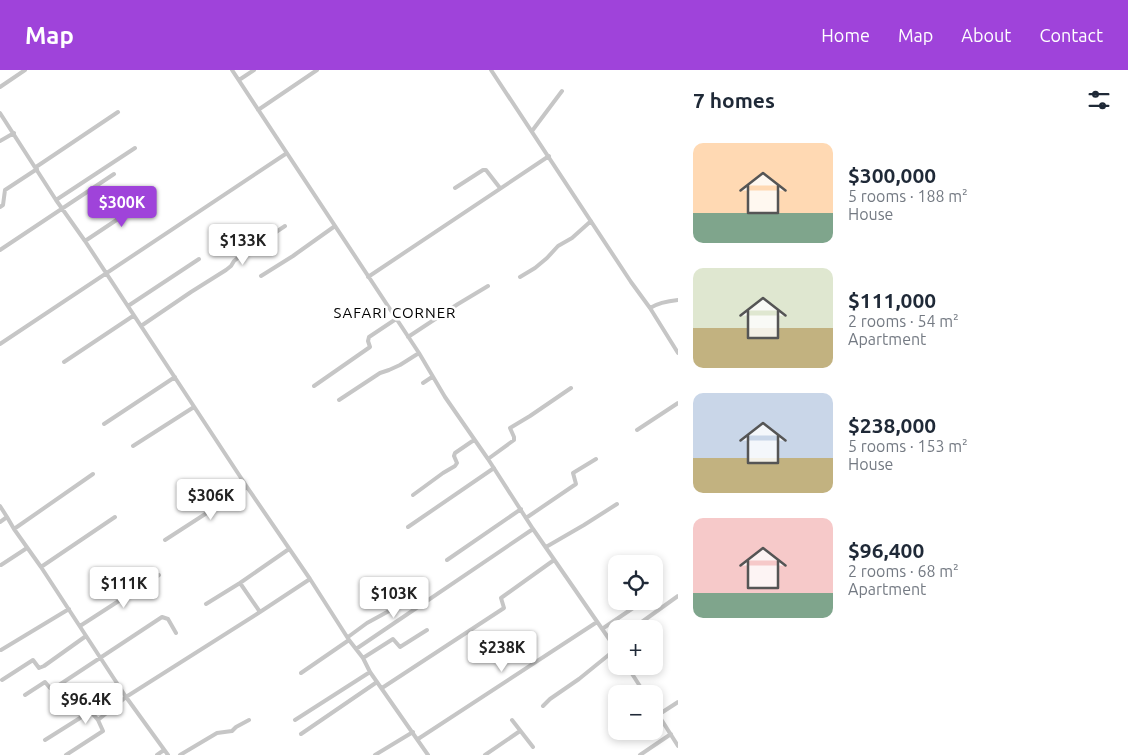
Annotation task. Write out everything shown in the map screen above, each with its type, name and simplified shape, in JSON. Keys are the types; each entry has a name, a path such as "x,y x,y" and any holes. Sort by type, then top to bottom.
{"street":[{"path":"0,87 26,70"},
{"path":"232,70 533,529 608,635"},
{"path":"239,80 254,70"},
{"path":"258,110 317,70"},
{"path":"491,70 678,352"},
{"path":"532,131 562,91"},
{"path":"0,207 3,205 5,190 118,112"},
{"path":"0,113 247,487 363,658 370,672 428,755"},
{"path":"0,141 14,133"},
{"path":"56,200 135,148"},
{"path":"0,344 287,153"},
{"path":"368,277 549,156"},
{"path":"455,188 483,170 486,170 500,188"},
{"path":"0,250 114,174"},
{"path":"85,241 148,200"},
{"path":"520,277 535,268 558,246 572,238 591,221"},
{"path":"141,326 226,270 239,257 285,226"},
{"path":"261,276 335,226"},
{"path":"128,306 199,259"},
{"path":"408,337 488,286"},
{"path":"650,308 662,302 678,300"},
{"path":"64,362 134,316"},
{"path":"314,386 370,347 369,337 396,319"},
{"path":"339,400 380,373 400,365 419,353"},
{"path":"423,383 432,377"},
{"path":"104,424 175,378"},
{"path":"488,458 514,440 510,428 571,388"},
{"path":"637,430 678,403"},
{"path":"134,446 194,407"},
{"path":"413,495 455,466 457,463 454,456 455,453 474,440"},
{"path":"526,518 576,484 573,474 596,459"},
{"path":"408,527 494,468"},
{"path":"14,529 93,474"},
{"path":"165,540 247,487"},
{"path":"546,547 617,504"},
{"path":"0,506 126,697 168,755"},
{"path":"447,560 521,509"},
{"path":"0,522 8,517"},
{"path":"41,567 115,517"},
{"path":"356,649 533,529"},
{"path":"1,565 27,548"},
{"path":"206,604 289,549"},
{"path":"382,688 504,608 501,598 554,560"},
{"path":"80,626 159,576"},
{"path":"98,720 126,697 310,579"},
{"path":"301,673 368,623 389,611 393,606 390,601 390,595 416,579"},
{"path":"240,583 260,612"},
{"path":"645,620 678,596"},
{"path":"1,650 69,609"},
{"path":"602,629 630,610"},
{"path":"25,696 45,682 52,689 162,617 168,619 176,633"},
{"path":"418,739 597,622"},
{"path":"363,658 393,640 400,647 427,630"},
{"path":"2,680 34,660 39,668 44,666 86,636"},
{"path":"544,706 550,699 608,655"},
{"path":"295,720 370,672"},
{"path":"301,734 377,682"},
{"path":"663,712 678,702"},
{"path":"45,740 88,713 92,713 103,731 66,755"},
{"path":"180,755 217,733 232,731 249,720"},
{"path":"512,720 533,747"},
{"path":"663,722 678,746"},
{"path":"374,755 413,732"},
{"path":"485,755 520,732"},
{"path":"640,755 671,734"},
{"path":"157,755 164,750"}],"district":[{"name":"SAFARI CORNER","path":"395,313"}]}
